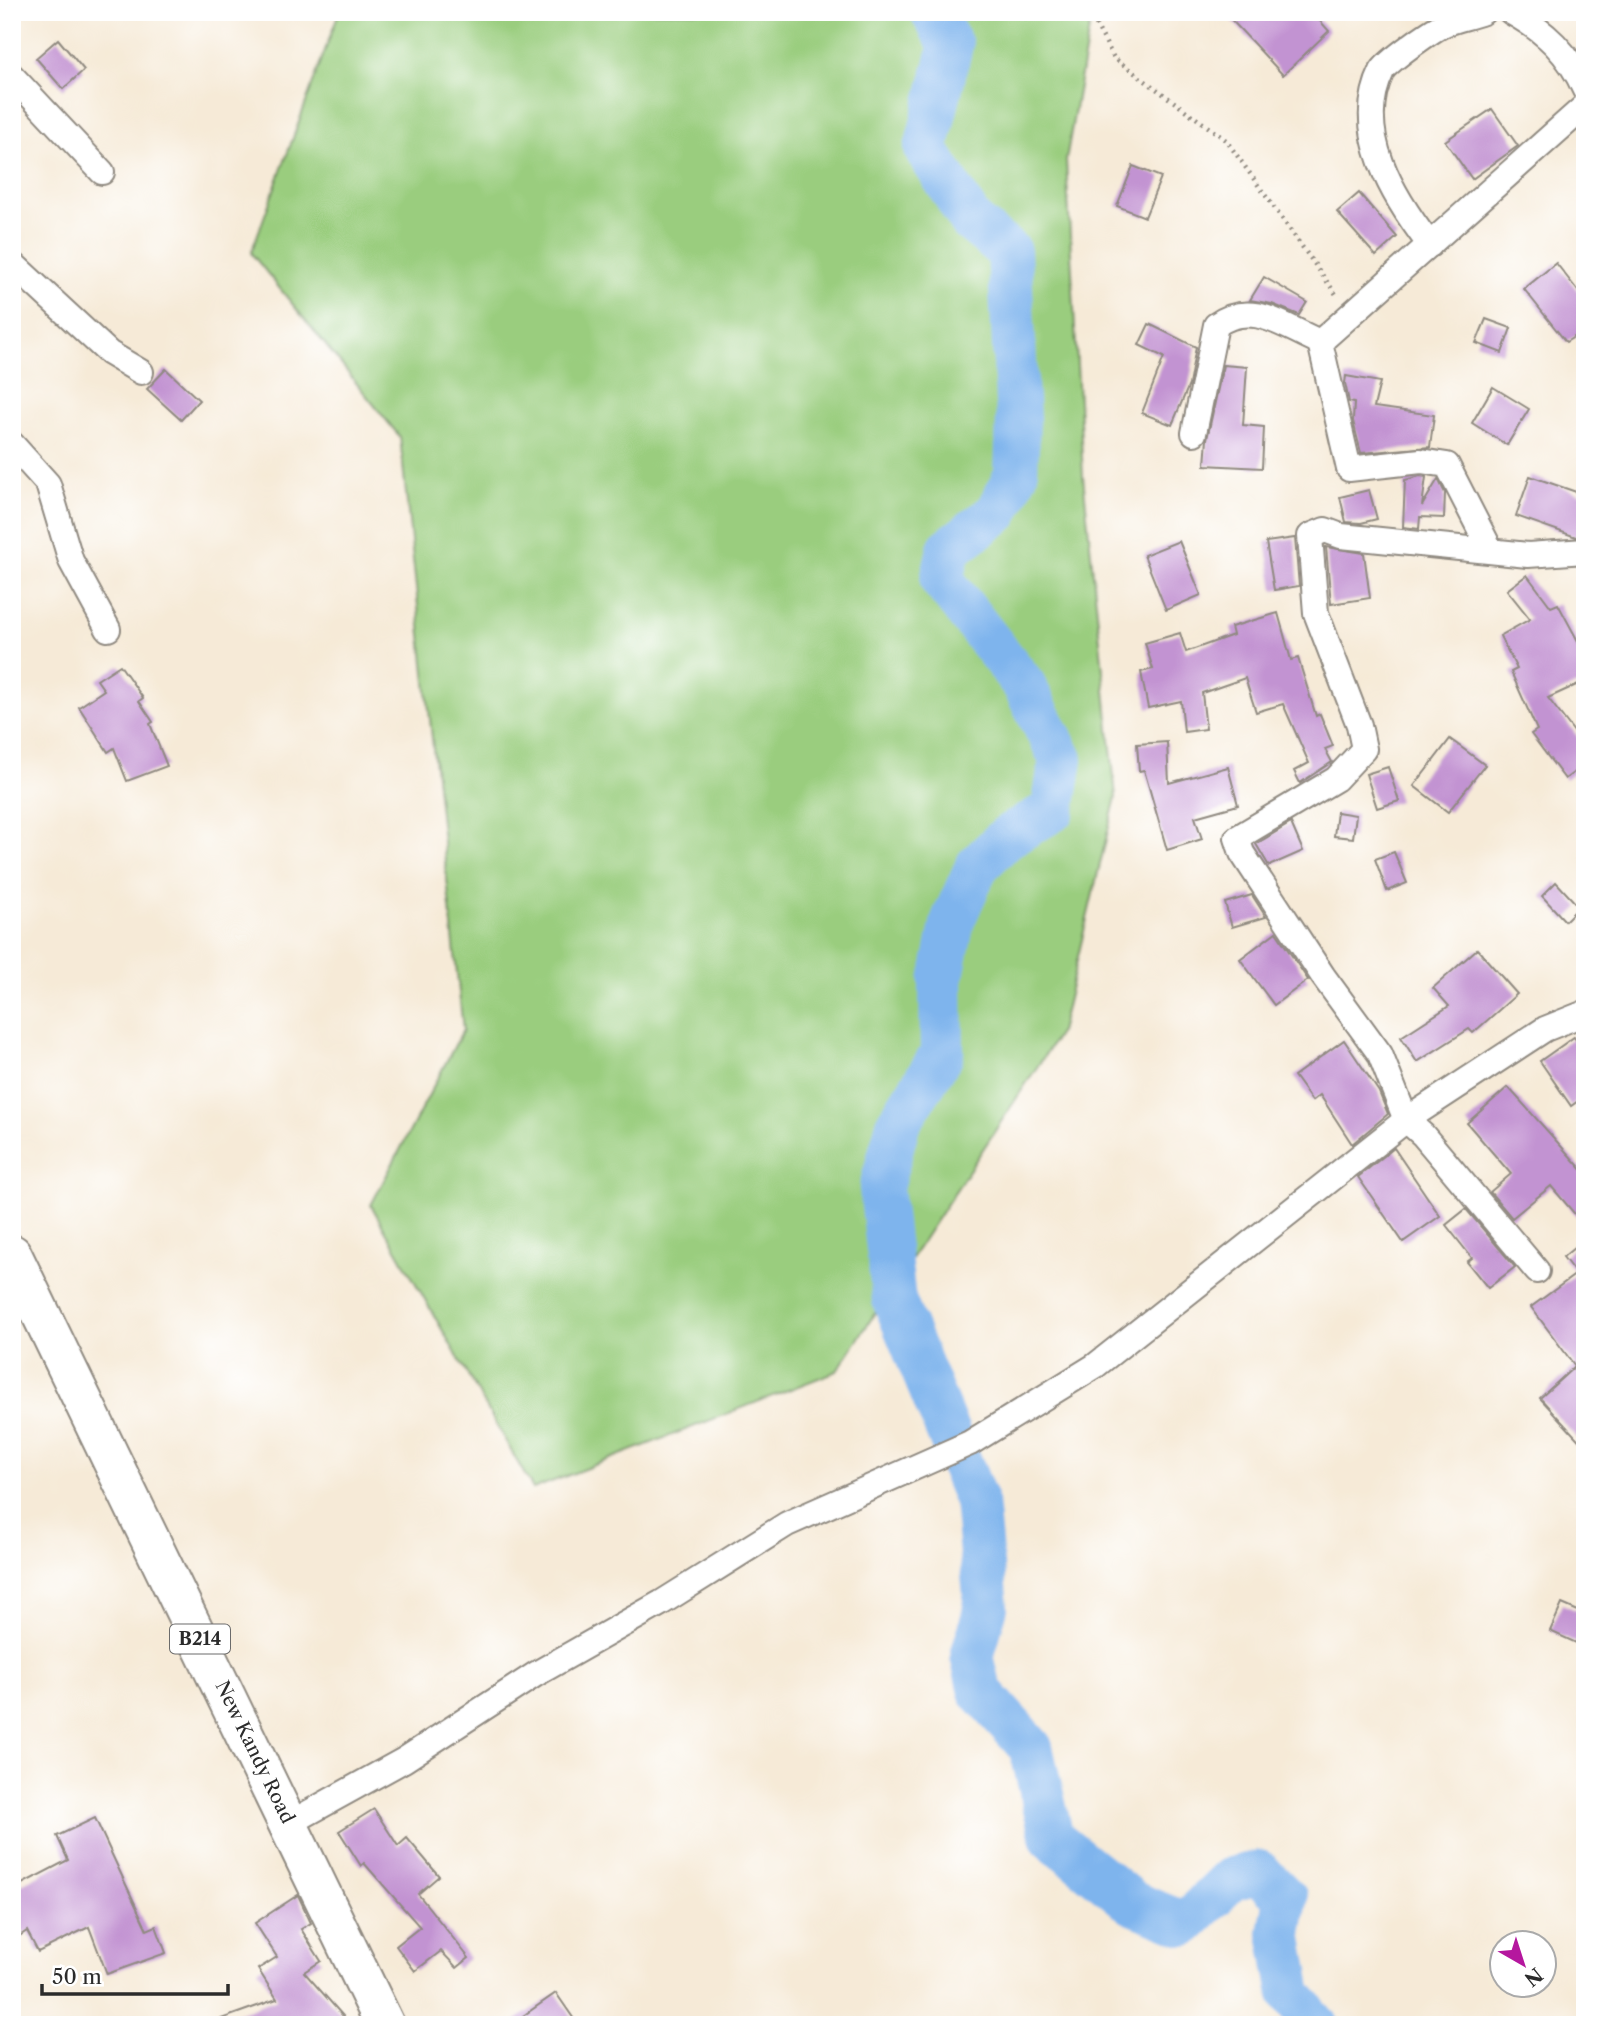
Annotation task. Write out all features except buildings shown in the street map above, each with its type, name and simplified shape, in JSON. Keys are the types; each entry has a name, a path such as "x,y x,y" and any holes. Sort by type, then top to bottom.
{"main road":[{"name":"New Kandy Road","path":"12,1254 290,1823 385,2025"}],"street":[{"path":"1430,244 1401,208 1379,163 1372,110 1382,69 1444,24 1483,12"},
{"path":"1511,12 1542,30 1577,72 1585,90"},
{"path":"12,76 102,172"},
{"path":"1320,342 1585,106"},
{"path":"12,263 109,353 141,372"},
{"path":"1194,433 1216,325 1230,314 1251,312 1320,342"},
{"path":"1320,342 1349,469 1421,461 1447,465 1491,551"},
{"path":"12,444 48,484 71,561 108,629"},
{"path":"1537,1271 1423,1135 1406,1120 1380,1055 1286,920 1242,853 1237,838 1336,779 1364,749 1359,725 1317,613 1310,536 1325,530 1341,536 1528,555 1585,551"},
{"path":"290,1823 404,1760 536,1674 661,1603 787,1524 970,1443 1095,1366 1406,1120 1545,1029 1585,1013"}],"path":[{"path":"1089,12 1114,58 1226,140 1351,315"}],"green space":[{"path":"339,12 1092,12 1066,160 1083,476 1116,797 1060,1032 837,1371 533,1489 371,1205 463,1030 400,437 251,253"}],"waterway":[{"path":"932,12 951,45 926,149 971,221 1009,252 1018,418 1016,474 998,512 949,549 942,580 1024,685 1061,759 1053,810 1007,837 977,866 953,920 941,981 942,1054 898,1124 881,1188 894,1300 976,1501 986,1607 972,1656 980,1691 1031,1748 1052,1838 1133,1903 1185,1924 1231,1879 1259,1872 1286,1899 1280,1933 1291,1994 1316,2025"}]}
